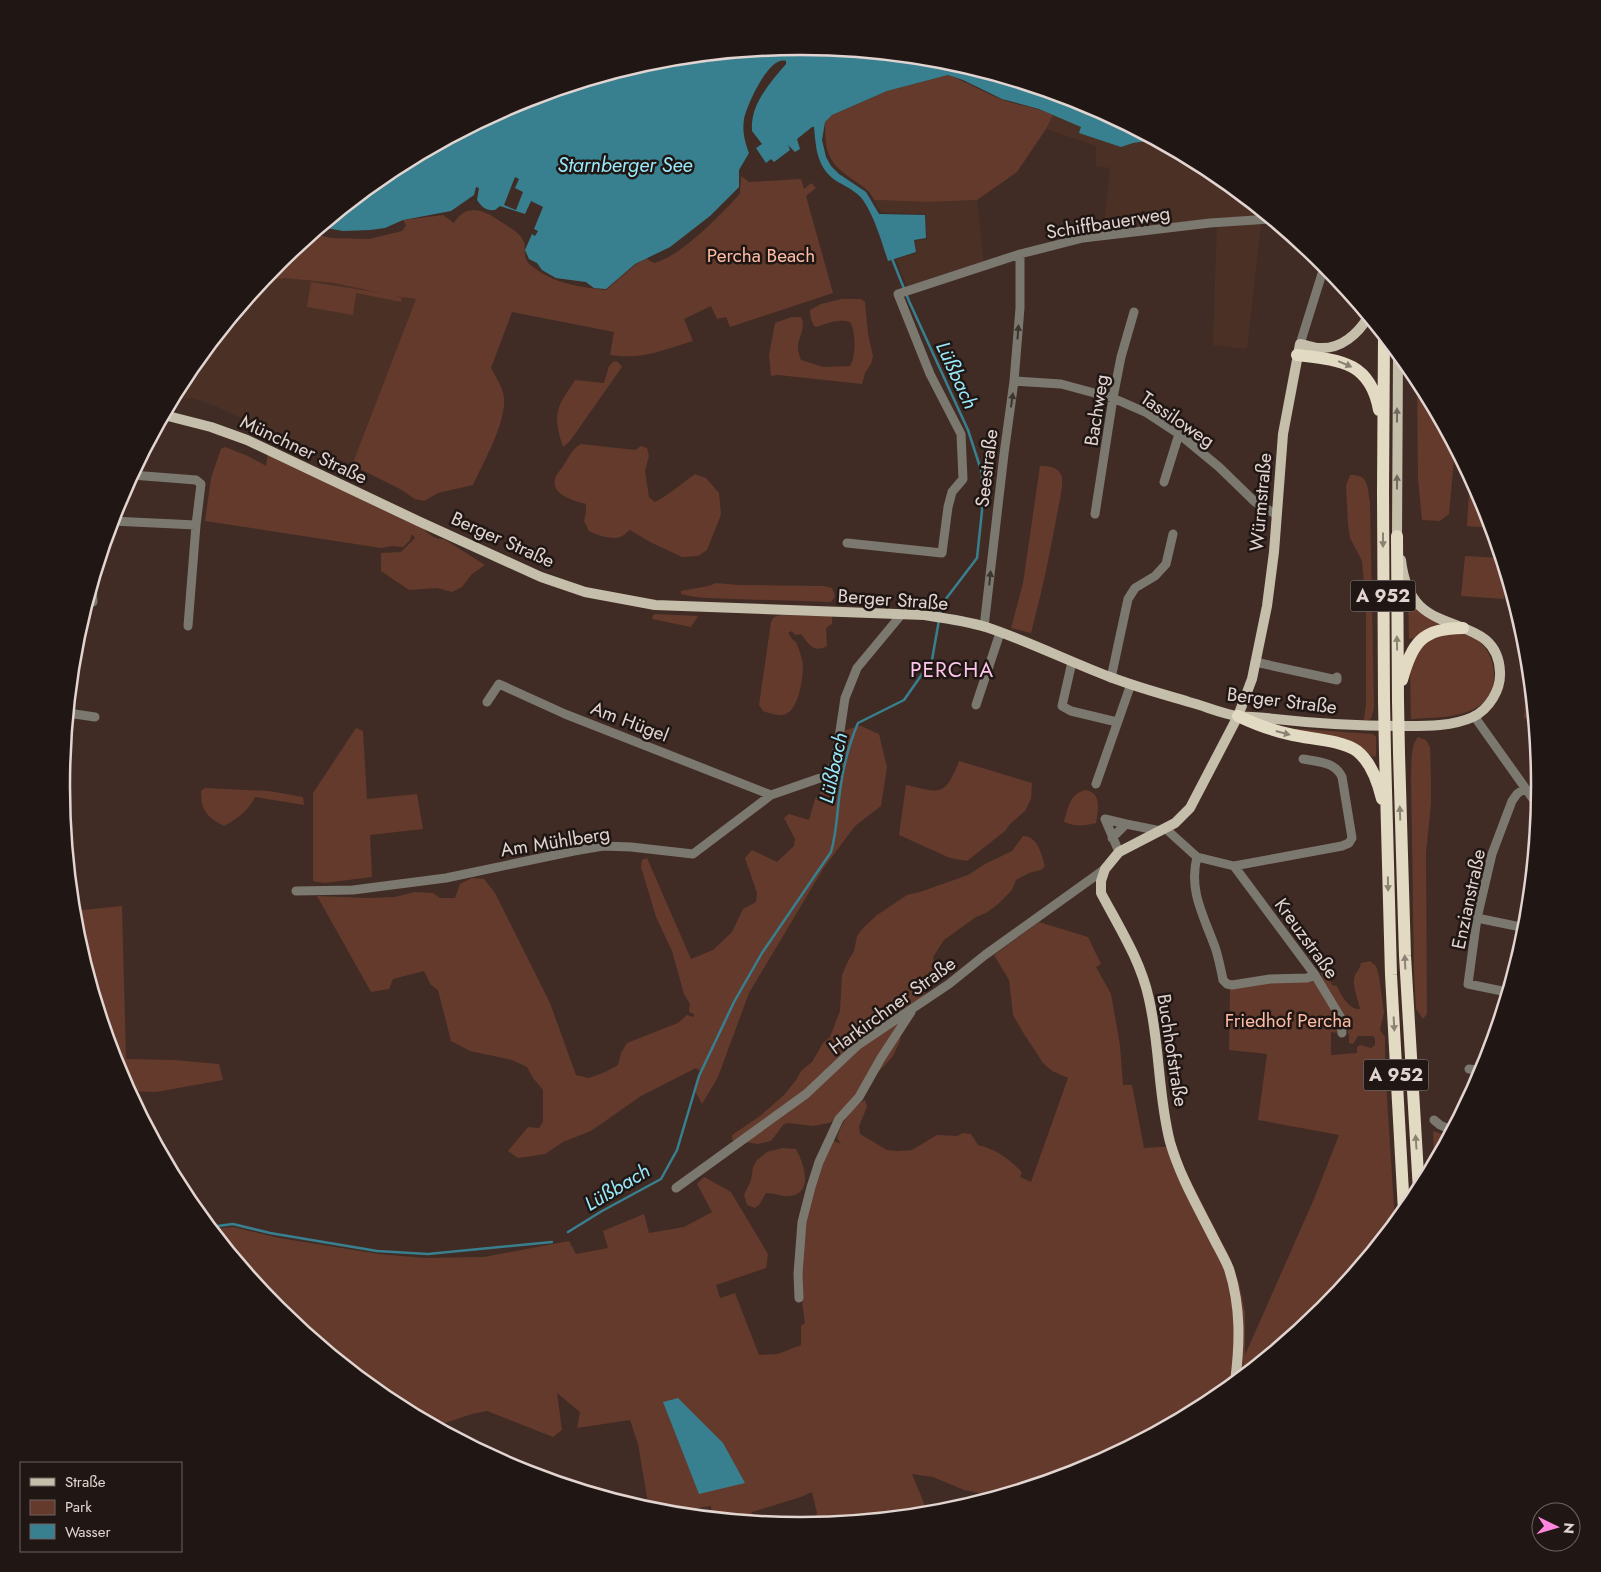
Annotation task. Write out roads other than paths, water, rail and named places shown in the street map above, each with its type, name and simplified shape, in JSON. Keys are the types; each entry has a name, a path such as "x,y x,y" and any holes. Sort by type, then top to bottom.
{"highway":[{"name":"A 952","path":"1384,346 1385,753 1392,984 1403,1198"},
{"path":"1299,350 1341,361 1354,367 1366,377 1378,404 1383,438"},
{"name":"A 952","path":"1397,536 1399,753 1405,965 1418,1176"},
{"path":"1398,696 1407,663 1412,650 1418,642 1434,632 1452,628 1463,628"},
{"path":"1238,716 1278,732 1330,742 1356,750 1365,759 1379,786 1387,836"}],"main road":[{"path":"1299,350 1336,346 1356,334 1365,322"},
{"name":"Würmstraße","path":"1238,716 1252,679 1267,606 1274,552 1283,434 1299,350"},
{"path":"1398,366 1397,536 1405,578 1413,598 1421,607 1431,614 1476,633 1485,639 1492,648 1498,661 1499,682 1496,692 1486,708 1474,716"},
{"name":"Münchner Straße","path":"169,416 211,427 246,440 426,525"},
{"name":"Berger Straße","path":"426,525 541,577 585,592 664,606 943,618 984,627 1111,678 1238,716 1369,726 1421,726 1461,721 1474,716"},
{"path":"1105,869 1119,852 1175,823 1190,808 1238,716"},
{"name":"Buchhofstraße","path":"1105,869 1101,881 1101,892 1141,970 1149,998 1156,1034 1168,1131 1177,1163 1188,1190 1228,1268 1236,1297 1239,1336 1236,1373"}],"street":[{"name":"Schiffbauerweg","path":"847,543 942,553 948,507 952,492 963,479 961,434 930,374 898,294 1020,254 1083,238 1210,223 1262,220"},
{"name":"Seestraße","path":"984,627 1014,381 1020,308 1020,254"},
{"path":"1299,350 1322,274"},
{"name":"Bachweg","path":"1096,514 1113,398 1121,356 1134,312"},
{"name":"Tassiloweg","path":"1014,381 1062,384 1113,398 1147,413 1178,434 1219,467 1255,502 1276,515"},
{"path":"1164,482 1178,434"},
{"path":"139,476 196,480 201,484 188,626"},
{"path":"119,521 196,525"},
{"path":"1111,678 1128,598 1135,588 1156,576 1166,564 1173,534"},
{"name":"Am Mühlberg","path":"296,891 354,890 446,878 603,846 631,847 692,854 771,794 822,777 835,764 845,698 857,668 901,615"},
{"path":"976,705 1000,633"},
{"path":"1072,662 1062,706 1071,711 1117,722"},
{"path":"1255,662 1337,680 1337,677"},
{"name":"Am Hügel","path":"487,702 499,684 565,714 771,794"},
{"path":"1096,784 1131,684"},
{"path":"74,714 95,717"},
{"path":"1474,716 1531,797"},
{"path":"1119,852 1106,819 1163,830 1197,857 1234,866 1342,846 1348,843 1352,838 1342,777 1339,771 1333,765 1303,759"},
{"name":"Enzianstraße","path":"1502,991 1468,984 1477,918 1492,854 1512,802 1524,788"},
{"path":"1112,838 1126,824"},
{"path":"1197,857 1194,871 1194,887 1204,923 1216,950 1223,980 1227,984 1232,985 1270,979 1307,978 1315,975"},
{"name":"Kreuzstraße","path":"1234,866 1315,975 1341,1018 1342,1033"},
{"name":"Harkirchner Straße","path":"676,1188 806,1094 858,1045 913,1010 1105,869"},
{"path":"1477,918 1517,926"},
{"path":"799,1298 798,1274 802,1222 811,1186 820,1162 840,1119 859,1097 881,1058 913,1010"},
{"path":"1469,1069 1474,1070"},
{"path":"1434,1120 1446,1128"}],"water":[{"name":"Starnberger See","path":"800,55 896,61 943,69 990,80 1035,94 1080,111 1145,141 1121,147 1079,133 1081,127 1039,109 1002,99 963,80 948,75 887,91 832,115 825,122 822,140 826,157 831,166 839,174 866,192 879,214 925,215 926,238 914,240 916,252 888,261 874,222 863,200 831,177 822,165 817,151 814,127 797,139 800,149 795,152 788,145 790,150 774,162 771,159 766,163 756,148 762,144 752,131 754,112 762,95 786,64 786,61 779,61 766,73 760,82 746,112 743,124 749,153 739,170 739,187 710,216 670,247 635,264 606,289 594,288 586,282 556,278 542,270 537,263 529,259 525,250 532,234 535,236 538,231 534,229 543,207 531,201 525,214 500,206 495,210 487,209 477,200 479,188 476,187 474,195 451,211 403,220 385,228 343,231 328,228 394,178 477,130 566,94 611,80 705,61"},
{"path":"678,1398 723,1443 745,1483 699,1494 663,1402"}],"waterway":[{"name":"Lüßbach","path":"891,256 909,301 968,430 982,473 982,511 977,558 942,604 940,615"},
{"name":"Lüßbach","path":"568,1232 661,1179 677,1150 699,1076 734,1002 762,953 831,852 843,773 849,747 858,723 904,700 932,660 939,620"},
{"name":"Lüßbach","path":"217,1226 233,1224 270,1233 377,1251 428,1254 552,1242"}],"district":[{"name":"PERCHA","path":"952,670"}],"park label":[{"name":"Percha Beach","path":"761,255"},
{"name":"Friedhof Percha","path":"1288,1020"}]}
